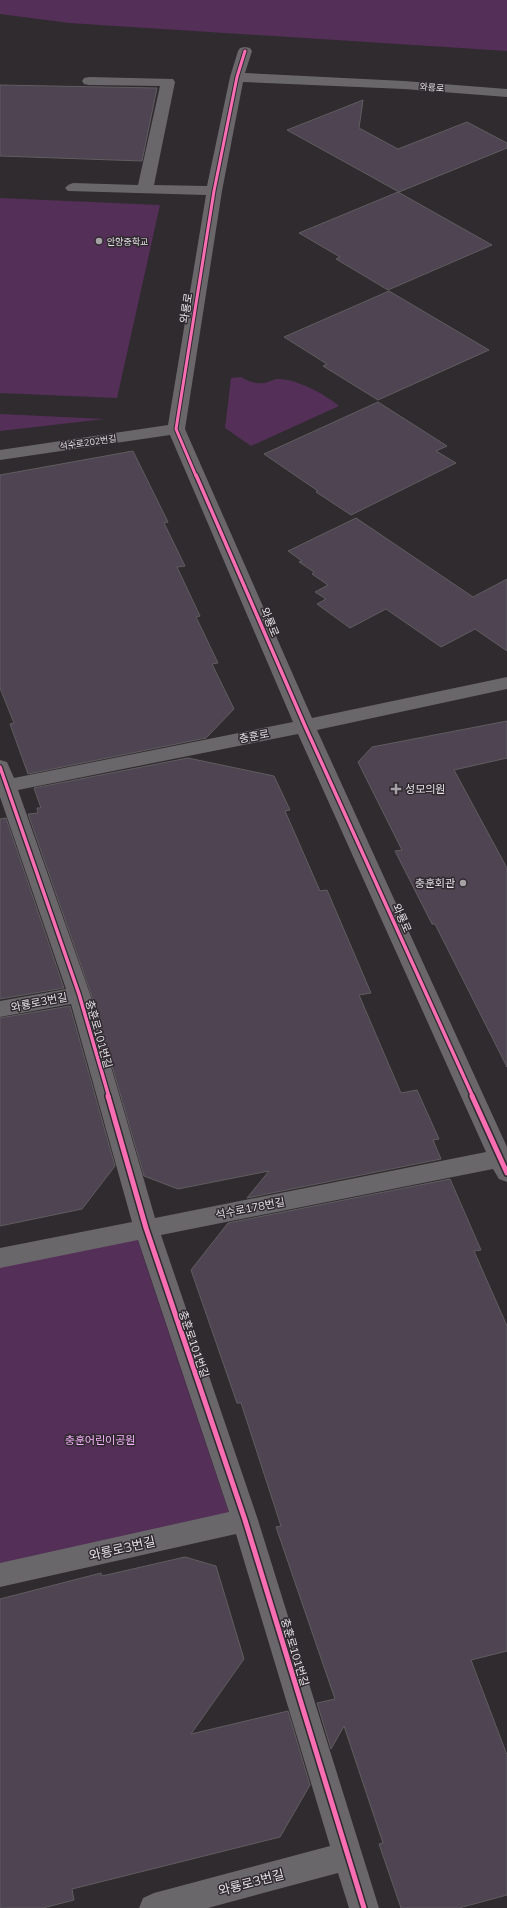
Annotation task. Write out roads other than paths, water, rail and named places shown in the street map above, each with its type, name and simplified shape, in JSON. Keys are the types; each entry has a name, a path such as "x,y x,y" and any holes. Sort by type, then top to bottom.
{"street":[{"name":"와룡로","path":"245,50 237,77 214,191 176,429 305,726 505,1163"},
{"name":"와룡로","path":"237,77 404,85 507,93"},
{"path":"89,81 168,82 145,190"},
{"path":"73,188 214,191"},
{"name":"석수로202번길","path":"0,455 176,429"},
{"name":"충훈로","path":"2,780 305,726 507,683"},
{"name":"충훈로101번길","path":"2,780 79,994 146,1228 245,1520 364,1908"},
{"name":"와룡로3번길","path":"0,1009 79,994"},
{"name":"석수로178번길","path":"0,1258 146,1228 505,1163"},
{"name":"와룡로3번길","path":"0,1575 245,1520"},
{"name":"와룡로3번길","path":"154,1908 347,1856"}],"place":[{"name":"안양중학교","path":"99,241"},
{"name":"성모의원","path":"396,789"},
{"name":"충훈회관","path":"463,883"}],"park label":[{"name":"충훈어린이공원","path":"100,1440"}]}
